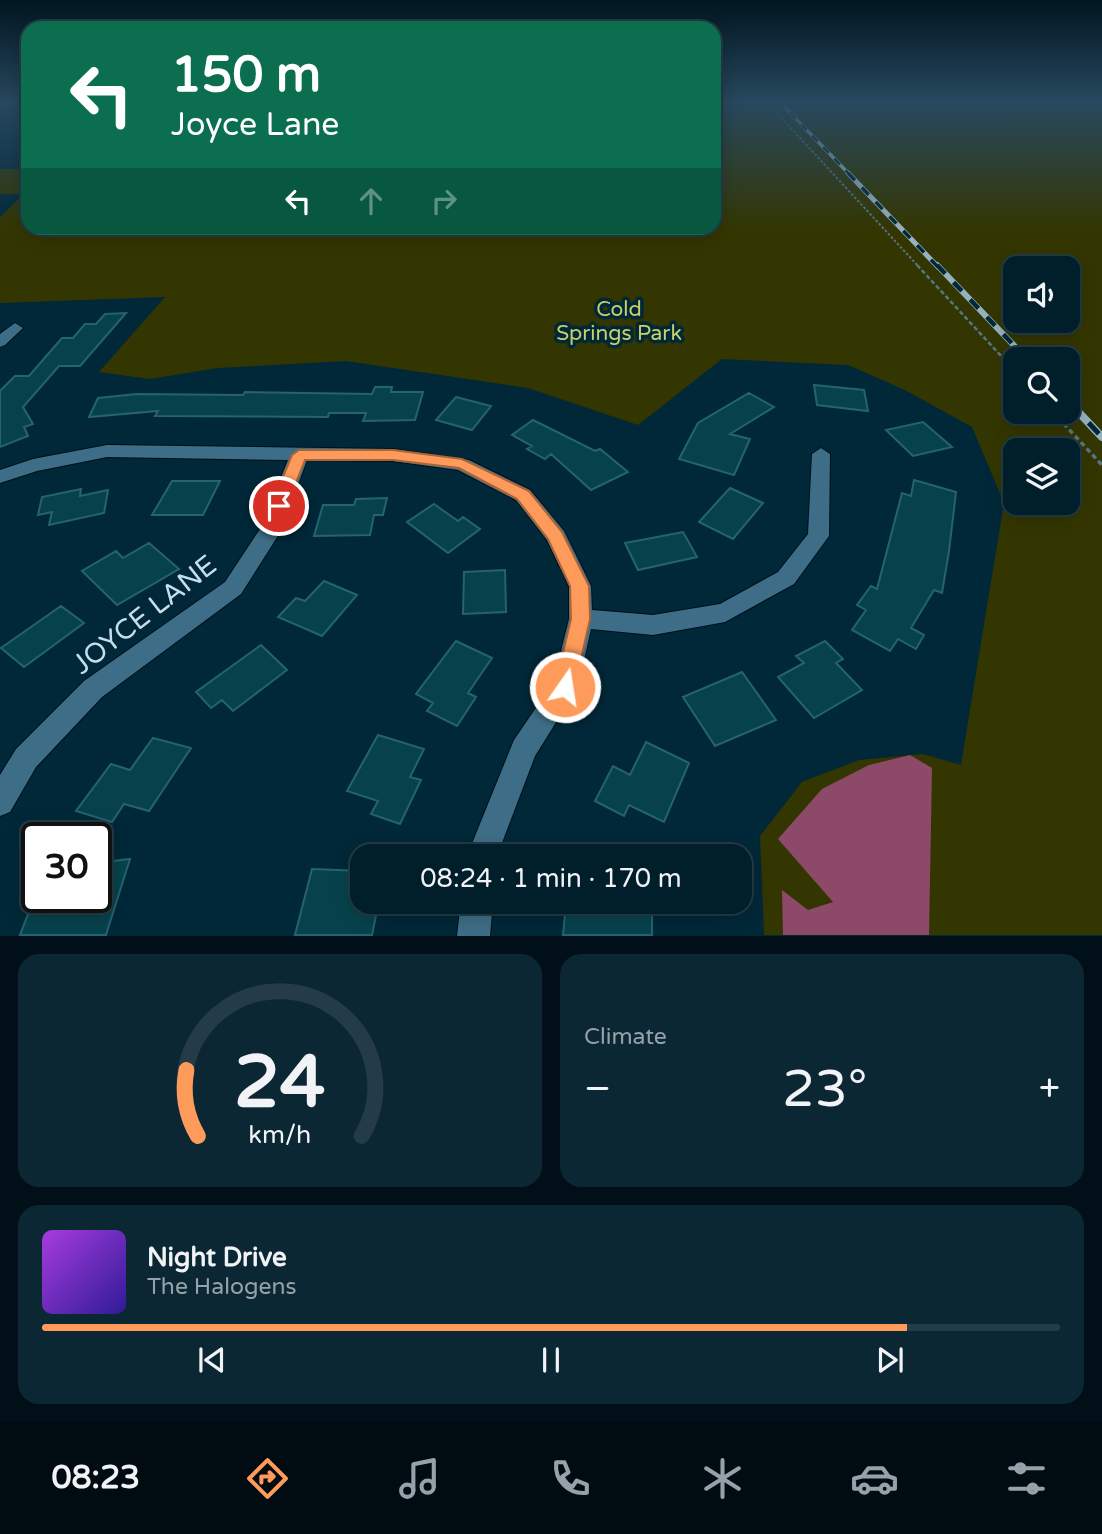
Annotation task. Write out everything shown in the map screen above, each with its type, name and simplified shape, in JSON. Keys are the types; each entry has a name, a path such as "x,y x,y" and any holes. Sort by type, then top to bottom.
{"street":[{"path":"0,342 15,328"},
{"path":"0,477 33,465 107,451 393,455 462,464 523,495 556,536 580,586 581,619 565,687 524,749 487,844"},
{"path":"581,619 653,625 725,612 786,578 818,537 821,454"},
{"name":"JOYCE LANE","path":"0,803 26,758 93,689 233,588 270,531 299,455"},
{"path":"473,936 476,914"}],"path":[{"path":"806,145 1003,358"},
{"path":"1064,424 1102,465"}],"green space":[{"name":"Cold Springs Park","path":"721,145 1102,145 1102,935 764,935 760,836 802,782 859,760 923,754 961,765 1003,509 1003,515 1080,515 1080,438 1003,438 1003,501 972,427 905,390 848,365 722,359 638,425 528,388 346,361 217,368 150,379 99,372 165,297 0,303 0,217 21,197 21,235 721,235"},
{"name":"Cold Springs Park","path":"0,169 21,169 21,194 0,194"}],"shaded area":[{"path":"910,755 932,768 929,935 783,935 782,890 808,910 833,902 778,839 822,789 869,765"}],"building":[{"path":"126,313 80,366 59,366 23,407 33,424 24,427 28,436 0,447 0,391 15,376 29,376 62,338 73,338 85,324 96,324 105,314"},
{"path":"814,385 864,390 868,411 817,405"},
{"path":"375,387 392,387 391,392 423,392 415,420 363,421 366,413 329,413 328,417 155,416 158,411 89,417 98,398 137,394 243,395 245,392 372,394"},
{"path":"749,393 774,407 730,434 750,439 734,475 679,459 698,423"},
{"path":"456,397 491,406 472,430 436,420"},
{"path":"533,420 595,451 600,449 628,472 591,490 551,454 545,459 527,449 532,446 512,435"},
{"path":"923,422 952,447 913,456 886,430"},
{"path":"914,480 956,492 949,551 942,593 934,590 911,628 924,635 916,649 898,639 890,651 852,630 866,610 857,605 871,586 877,589 902,493 911,496"},
{"path":"172,481 220,481 203,515 152,515"},
{"path":"730,488 763,503 733,539 699,522"},
{"path":"81,489 80,496 108,490 104,513 49,525 52,512 38,515 42,497"},
{"path":"387,498 383,515 374,515 370,535 314,536 323,505 354,505 356,499"},
{"path":"434,504 458,521 463,517 480,529 448,553 407,522"},
{"path":"683,532 697,557 638,570 625,543"},
{"path":"149,543 179,569 117,605 82,571 116,551 123,558"},
{"path":"505,570 506,612 463,614 464,572"},
{"path":"324,581 357,595 322,636 278,617 296,598 305,601"},
{"path":"61,606 84,623 24,667 1,648"},
{"path":"456,641 492,658 468,693 476,697 457,726 427,711 433,703 416,694"},
{"path":"825,641 843,659 836,663 862,690 814,718 778,677 804,663 796,656"},
{"path":"261,645 287,670 233,711 222,700 211,708 196,692"},
{"path":"742,672 776,720 715,746 683,697"},
{"path":"378,735 424,749 410,777 421,780 400,824 371,814 378,801 347,791"},
{"path":"153,738 191,748 149,811 124,804 112,822 76,811 111,764 130,770"},
{"path":"646,742 689,763 664,822 629,805 624,816 595,801 613,766 630,775"},
{"path":"130,859 106,935 20,935 28,913 112,913 112,861"},
{"path":"312,869 350,871 350,914 376,914 372,935 295,935"},
{"path":"565,914 652,914 652,935 563,935"}],"railway":[{"path":"821,145 850,175"},
{"path":"848,173 938,267"},
{"path":"937,265 1016,347"},
{"path":"1080,414 1102,437"}],"route":[{"path":"279,506 299,455 393,455 462,464 523,495 556,536 580,586 581,619 565,687"}]}
